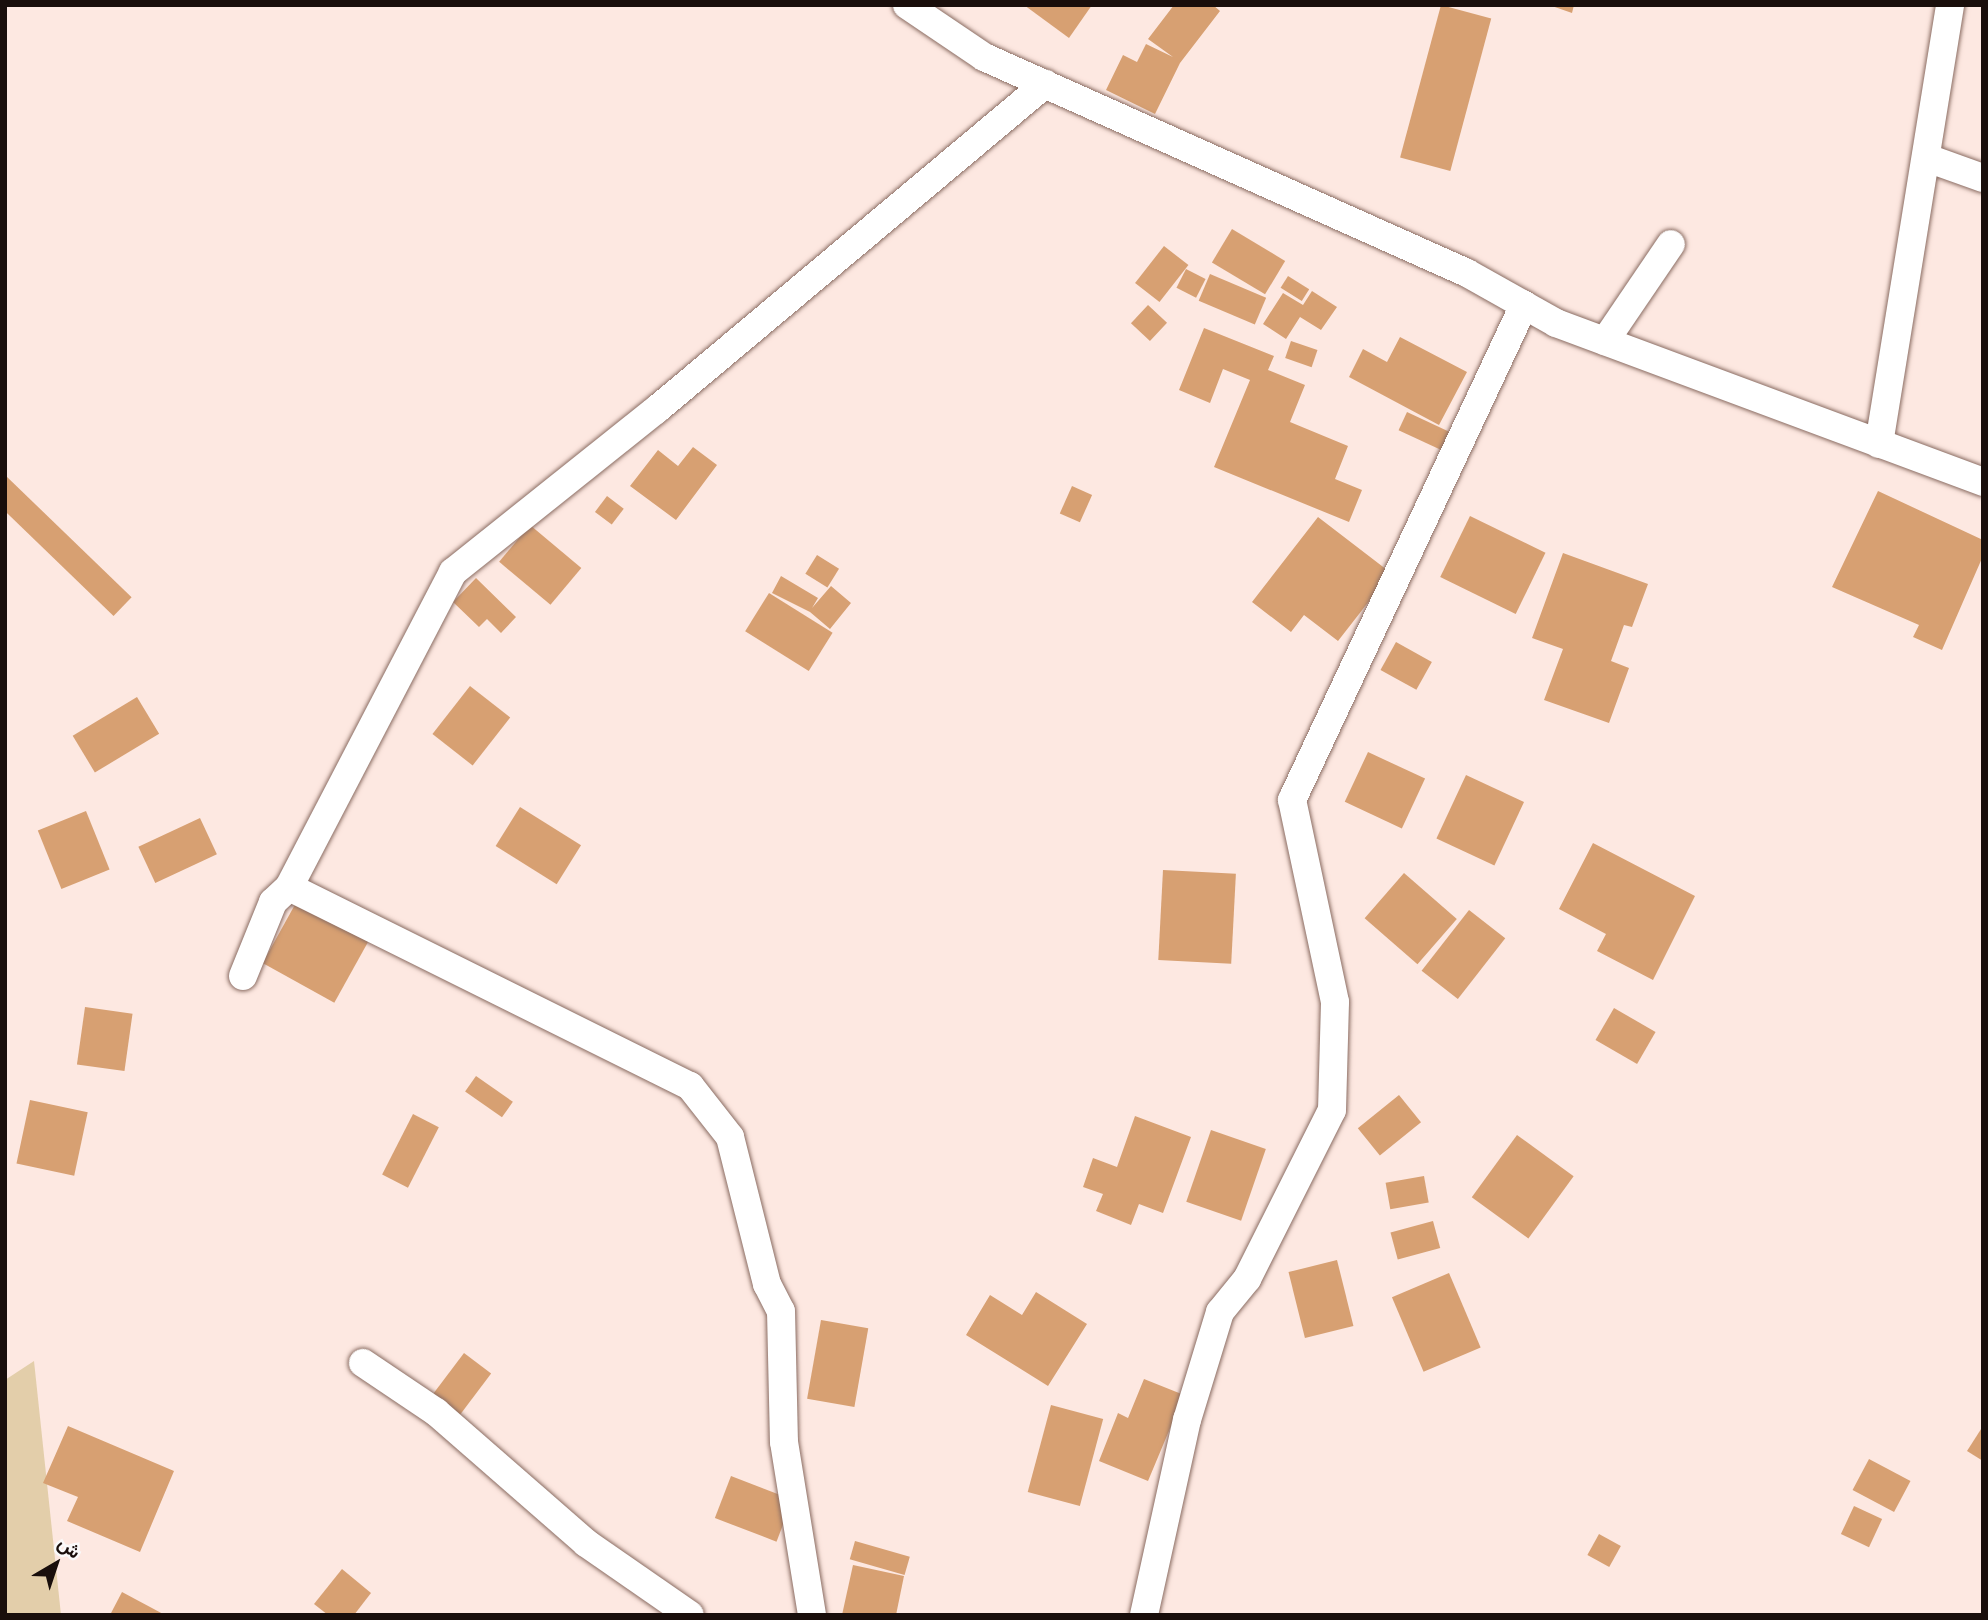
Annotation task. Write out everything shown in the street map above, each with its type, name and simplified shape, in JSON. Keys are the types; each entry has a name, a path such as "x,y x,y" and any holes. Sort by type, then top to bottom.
{"street":[{"path":"907,5 984,57 1468,273 1524,305 1605,341 1983,482"},
{"path":"1879,444 1950,5"},
{"path":"243,975 273,902 289,887 453,572 656,410 1045,84"},
{"path":"1927,158 1983,178"},
{"path":"1605,341 1671,244"},
{"path":"1144,1615 1187,1420 1220,1312 1247,1279 1332,1110 1335,1002 1292,800 1524,305"},
{"path":"289,887 690,1086 730,1137 767,1284 781,1311 784,1442 812,1615"},
{"path":"363,1363 436,1412 586,1543 690,1615"}],"shaded area":[{"path":"34,1361 61,1615 5,1615 5,1380"}],"building":[{"path":"1024,5 1092,5 1069,38"},
{"path":"1174,5 1213,5 1220,11 1180,63 1155,114 1106,90 1123,55 1137,62 1146,44 1173,57 1148,39"},
{"path":"1441,5 1491,18 1450,171 1400,158"},
{"path":"1549,5 1574,5 1572,13"},
{"path":"1232,229 1285,261 1265,294 1212,262"},
{"path":"1164,246 1188,265 1159,302 1135,283"},
{"path":"1186,269 1206,279 1196,298 1176,288"},
{"path":"1210,274 1266,298 1255,325 1199,301"},
{"path":"1288,276 1309,289 1302,301 1281,288"},
{"path":"1312,291 1337,307 1321,330 1300,317 1286,339 1263,324 1283,293 1303,305"},
{"path":"1148,305 1167,323 1150,341 1131,323"},
{"path":"1204,328 1274,356 1268,370 1305,385 1290,422 1348,446 1335,479 1362,490 1349,522 1214,467 1250,380 1223,369 1210,403 1179,390"},
{"path":"1400,337 1467,372 1439,425 1349,377 1363,349 1387,362"},
{"path":"1291,341 1317,350 1312,367 1285,358"},
{"path":"1407,412 1458,436 1449,454 1399,430"},
{"path":"693,447 717,465 676,520 630,486 658,450 678,466"},
{"path":"5,475 132,597 114,616 5,511"},
{"path":"1072,486 1092,495 1080,522 1060,513"},
{"path":"1878,491 1983,540 1983,556 1942,650 1913,637 1919,625 1832,587"},
{"path":"607,496 624,509 612,525 595,512"},
{"path":"1470,516 1545,553 1516,614 1440,577"},
{"path":"1318,517 1391,573 1338,641 1304,615 1291,632 1252,602"},
{"path":"530,525 581,568 550,605 499,562"},
{"path":"1563,553 1648,584 1632,627 1624,625 1611,661 1629,668 1609,723 1544,700 1563,649 1532,638"},
{"path":"817,555 839,569 827,587 805,574"},
{"path":"781,576 818,598 812,608 831,586 851,603 830,629 810,612 772,593"},
{"path":"476,578 516,617 501,633 487,619 479,627 453,602"},
{"path":"769,593 833,633 809,671 745,631"},
{"path":"1396,642 1432,662 1416,690 1380,670"},
{"path":"470,686 510,717 473,765 432,734"},
{"path":"137,697 159,734 95,772 73,736"},
{"path":"1368,752 1425,779 1402,828 1345,802"},
{"path":"1466,775 1524,802 1494,865 1436,838"},
{"path":"520,807 581,845 557,884 496,846"},
{"path":"86,811 110,869 61,889 38,830"},
{"path":"200,818 217,854 155,883 138,847"},
{"path":"1593,843 1695,896 1653,980 1597,951 1606,934 1559,909"},
{"path":"1163,870 1236,874 1231,964 1158,960"},
{"path":"1404,873 1457,919 1417,964 1365,918"},
{"path":"297,901 369,941 334,1003 263,963"},
{"path":"1469,910 1505,938 1458,999 1422,971"},
{"path":"85,1007 133,1014 124,1071 77,1064"},
{"path":"1614,1008 1656,1032 1637,1064 1596,1040"},
{"path":"476,1076 513,1102 502,1117 465,1092"},
{"path":"1399,1095 1421,1122 1380,1156 1358,1128"},
{"path":"30,1100 88,1112 74,1176 16,1164"},
{"path":"413,1114 439,1127 408,1188 382,1175"},
{"path":"1135,1116 1191,1137 1163,1213 1139,1204 1131,1225 1096,1211 1103,1194 1083,1187 1093,1158 1117,1167"},
{"path":"1211,1130 1266,1149 1241,1221 1186,1202"},
{"path":"1517,1135 1574,1176 1528,1238 1472,1197"},
{"path":"1424,1176 1429,1203 1390,1209 1386,1183"},
{"path":"1433,1221 1440,1248 1398,1259 1390,1232"},
{"path":"1337,1260 1353,1326 1305,1338 1288,1272"},
{"path":"1449,1273 1481,1348 1424,1372 1392,1297"},
{"path":"1036,1292 1087,1324 1048,1386 966,1335 990,1295 1022,1315"},
{"path":"821,1320 868,1328 854,1407 807,1399"},
{"path":"464,1353 491,1373 456,1420 429,1399"},
{"path":"1144,1379 1184,1395 1148,1481 1099,1461 1118,1413 1128,1418"},
{"path":"1051,1405 1103,1419 1080,1506 1028,1492"},
{"path":"68,1426 174,1471 140,1552 67,1521 78,1497 43,1483"},
{"path":"1983,1426 1983,1461 1967,1451"},
{"path":"1869,1459 1910,1481 1894,1512 1853,1490"},
{"path":"731,1476 793,1500 776,1542 715,1518"},
{"path":"1854,1506 1882,1519 1869,1547 1841,1534"},
{"path":"1599,1534 1621,1546 1609,1567 1587,1555"},
{"path":"855,1541 910,1557 905,1575 850,1559"},
{"path":"853,1565 904,1576 896,1615 842,1615"},
{"path":"342,1569 371,1593 354,1615 328,1615 314,1604"},
{"path":"122,1592 165,1615 110,1615"}]}
